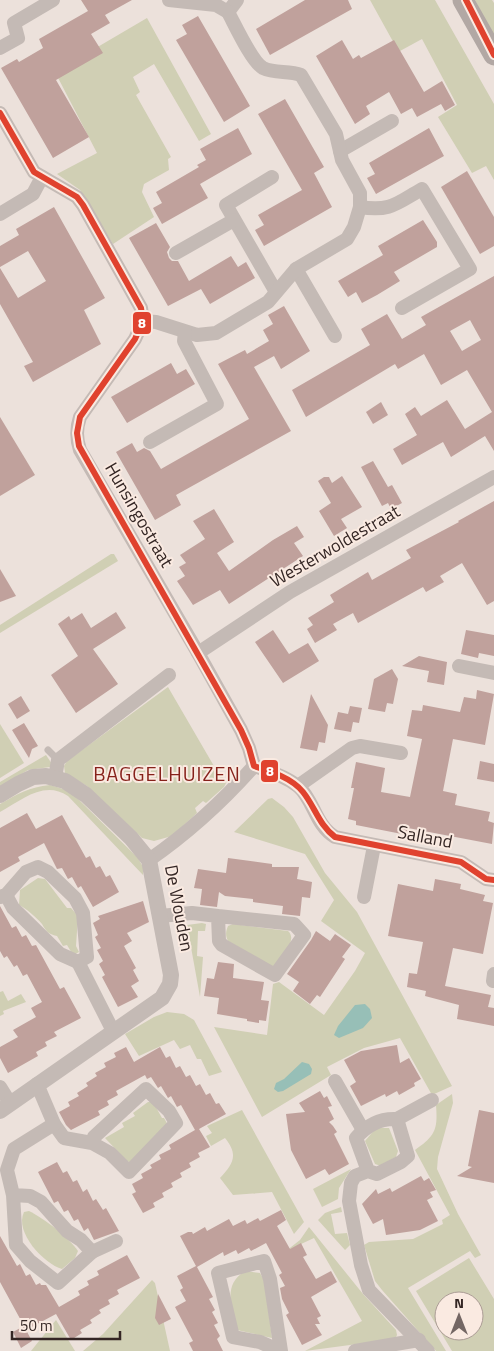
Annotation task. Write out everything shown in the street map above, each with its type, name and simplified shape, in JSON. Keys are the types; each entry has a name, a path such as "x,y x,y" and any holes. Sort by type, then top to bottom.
{"main road":[{"path":"467,5 494,55"}],"street":[{"path":"0,48 18,38 14,23 53,0"},
{"path":"0,113 34,172 77,197 83,205 141,308 143,322 156,322 197,335 216,333 268,302 296,269 348,239 354,227 360,206 360,193 342,160 336,134 301,75 293,72 262,68 255,60 228,12 216,5 170,0"},
{"path":"228,12 237,0"},
{"path":"340,151 392,121"},
{"path":"0,214 33,194 42,177"},
{"path":"272,177 226,205 276,292"},
{"path":"360,206 383,209 422,189 470,269 402,308"},
{"path":"176,253 234,220"},
{"path":"296,269 335,336"},
{"name":"Hunsingostraat","path":"143,322 135,339 80,417 77,425 76,439 80,450 131,540 241,730 254,766"},
{"path":"150,442 217,404 184,341 185,332"},
{"name":"Westerwoldestraat","path":"198,653 290,592 494,477"},
{"path":"459,666 494,673"},
{"path":"55,778 53,755 169,676"},
{"path":"149,860 171,845 205,815 254,766 267,770 298,786 352,748 360,746 401,753"},
{"name":"De Wouden","path":"0,795 33,777 46,776 55,778 74,785 131,838 149,860 170,966 170,984 162,998 5,1107 0,1087"},
{"name":"Salland","path":"298,786 326,832 335,837 461,862 486,879 494,880"},
{"name":"Salland","path":"364,897 374,846"},
{"path":"78,962 87,957 84,913 75,898 48,872 38,867 26,872 3,896 60,954 78,962 113,1031"},
{"path":"160,916 192,913 294,924 304,935 275,976 222,945 219,941 218,916"},
{"path":"335,1081 363,1130"},
{"path":"37,1084 54,1124 64,1138 92,1143 110,1153 129,1172 176,1123 169,1111 146,1089 94,1137 92,1143"},
{"path":"368,1171 356,1138 363,1130 385,1118 397,1119 432,1100"},
{"path":"397,1119 408,1156 401,1162 377,1174 368,1171 355,1176 351,1183 348,1201 361,1265 369,1290 423,1346"},
{"path":"54,1124 14,1149 7,1170 13,1195 16,1245 30,1262 58,1283 92,1252 116,1242"},
{"path":"13,1195 30,1196 41,1202 67,1231 81,1240 92,1252"},
{"path":"264,1261 270,1279 280,1351 260,1342 233,1337 218,1273 264,1261"},
{"path":"355,1351 423,1346"}],"green space":[{"path":"370,0 435,0 494,104 494,180 486,166 472,173 438,117 457,105 422,39 400,51"},
{"path":"475,0 492,0 494,3 494,38"},
{"path":"147,18 211,134 199,141 154,64 133,77 140,92 136,95 171,157 168,159 169,170 144,184 142,192 154,217 113,244 80,190 57,174 97,153 55,72"},
{"path":"111,554 114,554 118,561 0,633 0,625"},
{"path":"168,687 218,773 227,781 224,787 206,803 203,801 195,808 197,813 172,836 154,841 142,838 87,786 65,773 64,766 67,761"},
{"path":"0,724 24,763 0,778"},
{"path":"46,755 52,764 50,767 28,770 0,787 0,782"},
{"path":"50,785 70,791 138,858 143,867 143,875 68,796 59,792 50,790 33,794 0,812 0,804 12,797 30,789"},
{"path":"272,798 293,817 325,873 357,912 452,1086 432,1095 400,1038 364,1048 327,1067 331,1075 262,1117 214,1027 267,1035 273,984 279,982 324,1015 355,971 365,953 321,921 334,900 305,854 234,832 268,799"},
{"path":"38,878 45,879 67,908 71,908 78,916 76,946 79,952 73,955 67,945 63,946 57,936 48,932 34,916 19,905 20,890"},
{"path":"206,924 205,931 198,931 197,956 203,957 200,997 187,925"},
{"path":"233,924 288,931 291,935 290,943 276,966 271,966 228,941 226,935 228,926"},
{"path":"3,991 8,1001 21,994 26,1002 3,1011 4,1014 0,1016 0,992"},
{"path":"167,1012 184,1014 194,1020 222,1072 209,1076 201,1059 197,1059 190,1045 180,1049 174,1040 139,1056 125,1034 154,1017"},
{"path":"452,1094 453,1103 438,1157 437,1169 458,1214 481,1255 475,1258 470,1251 408,1288 434,1331 434,1341 440,1341 446,1351 436,1351 375,1281 364,1245 369,1242 413,1239 443,1224 442,1220 450,1215 415,1150 427,1141 434,1132 436,1127 436,1105"},
{"path":"148,1102 153,1102 169,1127 131,1163 105,1138 124,1127 122,1123 135,1116 133,1113"},
{"path":"242,1110 304,1222 294,1234 272,1192 233,1195 220,1178 231,1164 233,1159 232,1149 225,1138 211,1146 206,1136 212,1133 207,1126"},
{"path":"376,1128 389,1128 398,1151 396,1157 381,1166 375,1164 365,1141"},
{"path":"351,1169 339,1188 338,1199 322,1207 313,1189"},
{"path":"341,1207 342,1212 331,1214 335,1234 347,1233 350,1245 345,1250 318,1220 325,1213"},
{"path":"29,1211 56,1229 78,1251 75,1258 62,1269 39,1254 27,1238 22,1220 24,1212"},
{"path":"309,1227 363,1294 396,1330 397,1335 395,1339 305,1351 362,1321 314,1238 286,1251 300,1240"},
{"path":"469,1258 494,1299 494,1351 452,1351 446,1341 484,1341 484,1291 434,1291 434,1321 416,1291"},
{"path":"245,1271 260,1273 265,1282 272,1338 237,1330 231,1305 231,1290 233,1283"},
{"path":"152,1280 155,1283 170,1351 83,1351 103,1334"},
{"path":"56,1320 75,1351 31,1351"}],"water":[{"path":"365,1004 370,1009 372,1018 363,1028 339,1038 334,1035 338,1026 355,1005"},
{"path":"302,1062 309,1064 312,1069 311,1074 283,1091 278,1092 274,1089 276,1083 284,1079"}],"building":[{"path":"81,0 132,0 105,15 110,23 91,34 103,53 56,80 89,137 53,158 1,68 17,59 19,62 43,48 39,39 88,11"},
{"path":"305,0 348,0 352,9 270,55 256,29"},
{"path":"198,16 250,106 224,122 176,40 187,34 182,25"},
{"path":"342,40 353,59 359,55 361,58 394,40 424,92 442,81 455,105 445,111 441,104 417,117 412,108 401,114 389,92 366,106 370,114 355,124 316,56"},
{"path":"285,99 324,167 314,173 332,207 264,246 255,230 264,225 258,215 302,190 258,114"},
{"path":"238,128 252,154 200,184 208,198 162,224 153,208 162,203 156,192 199,167 197,165 206,160 200,149"},
{"path":"429,128 444,156 376,194 367,178 375,174 369,163"},
{"path":"467,171 494,217 494,246 480,254 441,187"},
{"path":"54,207 105,298 84,310 101,344 33,382 24,366 33,362 0,304 0,268 18,298 46,281 28,251 0,267 0,246 19,235 16,229"},
{"path":"423,220 437,242 437,247 394,272 400,281 377,295 362,303 356,292 348,297 338,281 383,255 378,246"},
{"path":"156,223 170,247 167,252 169,258 172,261 178,261 189,281 231,256 238,267 246,262 255,278 210,304 201,289 168,306 129,238"},
{"path":"494,276 494,451 485,436 451,457 443,442 402,465 393,449 417,435 405,414 415,407 421,416 447,400 465,429 492,412 467,370 441,385 424,354 398,369 395,364 306,417 292,390 370,345 361,329 387,314 402,339 426,325 421,317","holes":["470,320 481,340 462,351 450,331"]},
{"path":"284,306 310,351 281,369 274,356 254,367 291,431 176,495 181,505 155,520 116,452 132,443 137,452 144,448 150,451 161,469 249,419 218,364 245,350 247,354 269,341 263,330 273,324 268,315"},
{"path":"171,363 177,374 186,369 195,384 127,423 111,397"},
{"path":"381,402 388,415 373,424 366,412"},
{"path":"0,417 35,475 0,496"},
{"path":"373,461 388,487 392,485 402,503 391,509 388,503 382,506 361,467"},
{"path":"342,476 362,507 341,519 347,528 334,536 319,511 331,503 318,481 324,477 329,477 332,483"},
{"path":"494,501 494,601 487,605 462,563 440,576 444,582 426,592 423,587 358,623 353,613 333,624 337,630 315,643 307,629 313,625 308,618 334,602 330,595 368,572 372,580 411,558 406,550"},
{"path":"214,509 234,542 217,553 229,571 273,540 297,526 304,537 294,543 303,556 229,604 220,590 193,605 177,581 185,576 179,567 186,563 180,555 205,539 193,521"},
{"path":"0,569 16,596 0,602"},
{"path":"116,612 126,628 93,649 118,684 76,713 51,675 78,656 58,624 69,616 71,620 82,613 91,628"},
{"path":"273,630 289,654 308,643 319,661 283,683 255,642"},
{"path":"466,630 494,635 494,656 479,653 478,658 461,654"},
{"path":"419,656 447,662 444,685 427,682 429,671 402,666"},
{"path":"392,669 398,679 393,704 387,703 385,712 368,709 374,679"},
{"path":"477,690 494,694 485,745 453,739 443,791 457,794 455,805 490,812 488,821 494,823 492,844 408,828 407,835 356,825 356,821 348,819 354,788 351,788 356,762 385,768 381,792 410,797 422,739 407,736 412,710 422,711 423,705 460,712 464,697 476,699"},
{"path":"311,694 328,725 325,743 319,742 317,751 300,748"},
{"path":"21,696 30,711 17,719 8,704"},
{"path":"350,706 362,708 359,723 353,722 351,732 334,729 338,712 348,714"},
{"path":"24,723 38,746 32,749 29,758 12,730"},
{"path":"480,761 494,764 494,782 477,779"},
{"path":"27,813 36,829 62,815 86,858 90,856 96,868 100,866 106,877 110,875 119,892 93,907 81,886 78,888 72,877 68,879 62,868 57,869 44,843 18,857 20,861 0,872 0,828"},
{"path":"228,858 272,864 272,867 299,867 297,879 312,882 310,898 302,897 300,916 282,914 283,906 253,902 253,899 225,896 219,892 217,907 200,905 202,889 194,888 198,869 226,873"},
{"path":"435,879 461,884 460,889 485,895 483,901 493,903 483,954 453,948 445,986 491,995 488,1007 494,1008 494,1026 457,1019 459,1005 425,996 426,991 407,987 409,973 417,974 423,942 388,936 398,884 433,891"},
{"path":"143,901 149,922 127,933 132,941 124,946 136,968 133,970 139,981 131,986 138,997 118,1007 102,977 105,975 99,964 103,961 97,950 101,948 95,937 98,935 93,923 100,919 98,916"},
{"path":"0,906 12,928 16,926 22,937 26,935 32,946 36,945 60,989 64,987 81,1018 54,1032 57,1036 45,1042 47,1046 36,1052 38,1056 8,1073 0,1058 0,1047 18,1037 13,1030 36,1017 31,1008 42,1002 27,974 23,976 17,965 14,967 7,956 4,958 0,951"},
{"path":"316,931 330,941 335,934 351,945 342,957 345,959 320,997 317,995 310,1004 293,991 299,982 287,974"},
{"path":"218,962 234,964 233,978 264,982 261,1000 269,1001 266,1021 259,1020 259,1023 217,1014 219,998 204,996 207,978 214,979"},
{"path":"397,1045 400,1063 409,1058 421,1079 414,1083 415,1086 399,1095 397,1091 386,1097 385,1094 361,1106 350,1086 356,1082 344,1060 361,1051"},
{"path":"126,1047 134,1062 160,1047 166,1058 170,1056 176,1068 180,1066 186,1077 190,1075 196,1086 200,1084 206,1095 210,1093 216,1104 219,1103 226,1114 199,1129 210,1147 198,1153 200,1157 189,1163 191,1167 180,1173 182,1177 171,1183 173,1187 162,1193 164,1197 153,1203 155,1207 143,1213 132,1194 136,1192 132,1184 143,1178 141,1174 152,1168 150,1165 161,1159 159,1155 171,1149 169,1145 195,1130 181,1105 177,1107 171,1096 168,1098 161,1086 158,1088 151,1077 147,1079 145,1075 116,1091 118,1095 107,1101 109,1105 98,1111 100,1115 71,1130 59,1112 70,1106 68,1102 79,1096 77,1093 88,1086 86,1083 97,1076 95,1073 106,1067 104,1063 116,1057 114,1053"},
{"path":"320,1091 324,1098 327,1096 332,1106 328,1107 334,1119 329,1122 337,1132 334,1134 349,1164 329,1175 325,1169 306,1179 291,1150 286,1114 305,1112 299,1103"},
{"path":"479,1110 494,1113 494,1183 457,1176 472,1167 468,1166"},
{"path":"57,1162 63,1173 67,1171 73,1182 77,1180 83,1192 87,1189 93,1201 96,1199 103,1210 106,1208 119,1231 94,1240 88,1228 84,1231 78,1219 74,1221 68,1210 64,1212 58,1201 54,1203 38,1172"},
{"path":"421,1176 424,1181 429,1178 436,1190 430,1192 433,1197 427,1200 438,1221 420,1230 386,1235 383,1219 373,1224 362,1204 376,1189 378,1194 390,1188 392,1192"},
{"path":"281,1210 286,1220 277,1226 290,1249 301,1243 307,1255 303,1257 316,1279 331,1271 337,1282 311,1297 321,1316 317,1318 320,1324 315,1324 322,1335 302,1345 286,1315 289,1313 282,1299 280,1288 285,1286 279,1275 282,1273 266,1243 251,1251 249,1248 238,1254 236,1250 224,1256 223,1252 197,1267 213,1297 209,1299 215,1310 212,1312 218,1323 214,1325 220,1336 217,1339 223,1351 193,1351 189,1343 193,1341 175,1307 186,1301 180,1290 183,1288 177,1276 196,1266 180,1236 188,1232 193,1234 205,1227 207,1231 229,1219 233,1226 245,1220 247,1224 258,1218 260,1221"},
{"path":"0,1236 17,1266 20,1264 26,1276 30,1274 36,1285 40,1283 41,1285 46,1285 59,1307 80,1295 78,1291 89,1285 87,1281 99,1275 97,1271 127,1255 140,1278 117,1290 119,1294 108,1300 110,1304 99,1310 101,1313 90,1320 92,1323 80,1330 82,1333 71,1340 56,1314 26,1330 32,1341 21,1348 13,1332 24,1326 0,1282"},
{"path":"158,1294 171,1319 159,1325 155,1318"}],"transit line":[{"name":"8","path":"466,0 494,55"},
{"name":"8","path":"0,113 34,172 77,197 83,205 141,308 143,321 135,339 80,417 77,433 79,446 241,730 254,766 280,776 298,787 325,827 335,837 461,862 486,879 494,880"}],"district":[{"name":"BAGGELHUIZEN","path":"167,774"}]}
